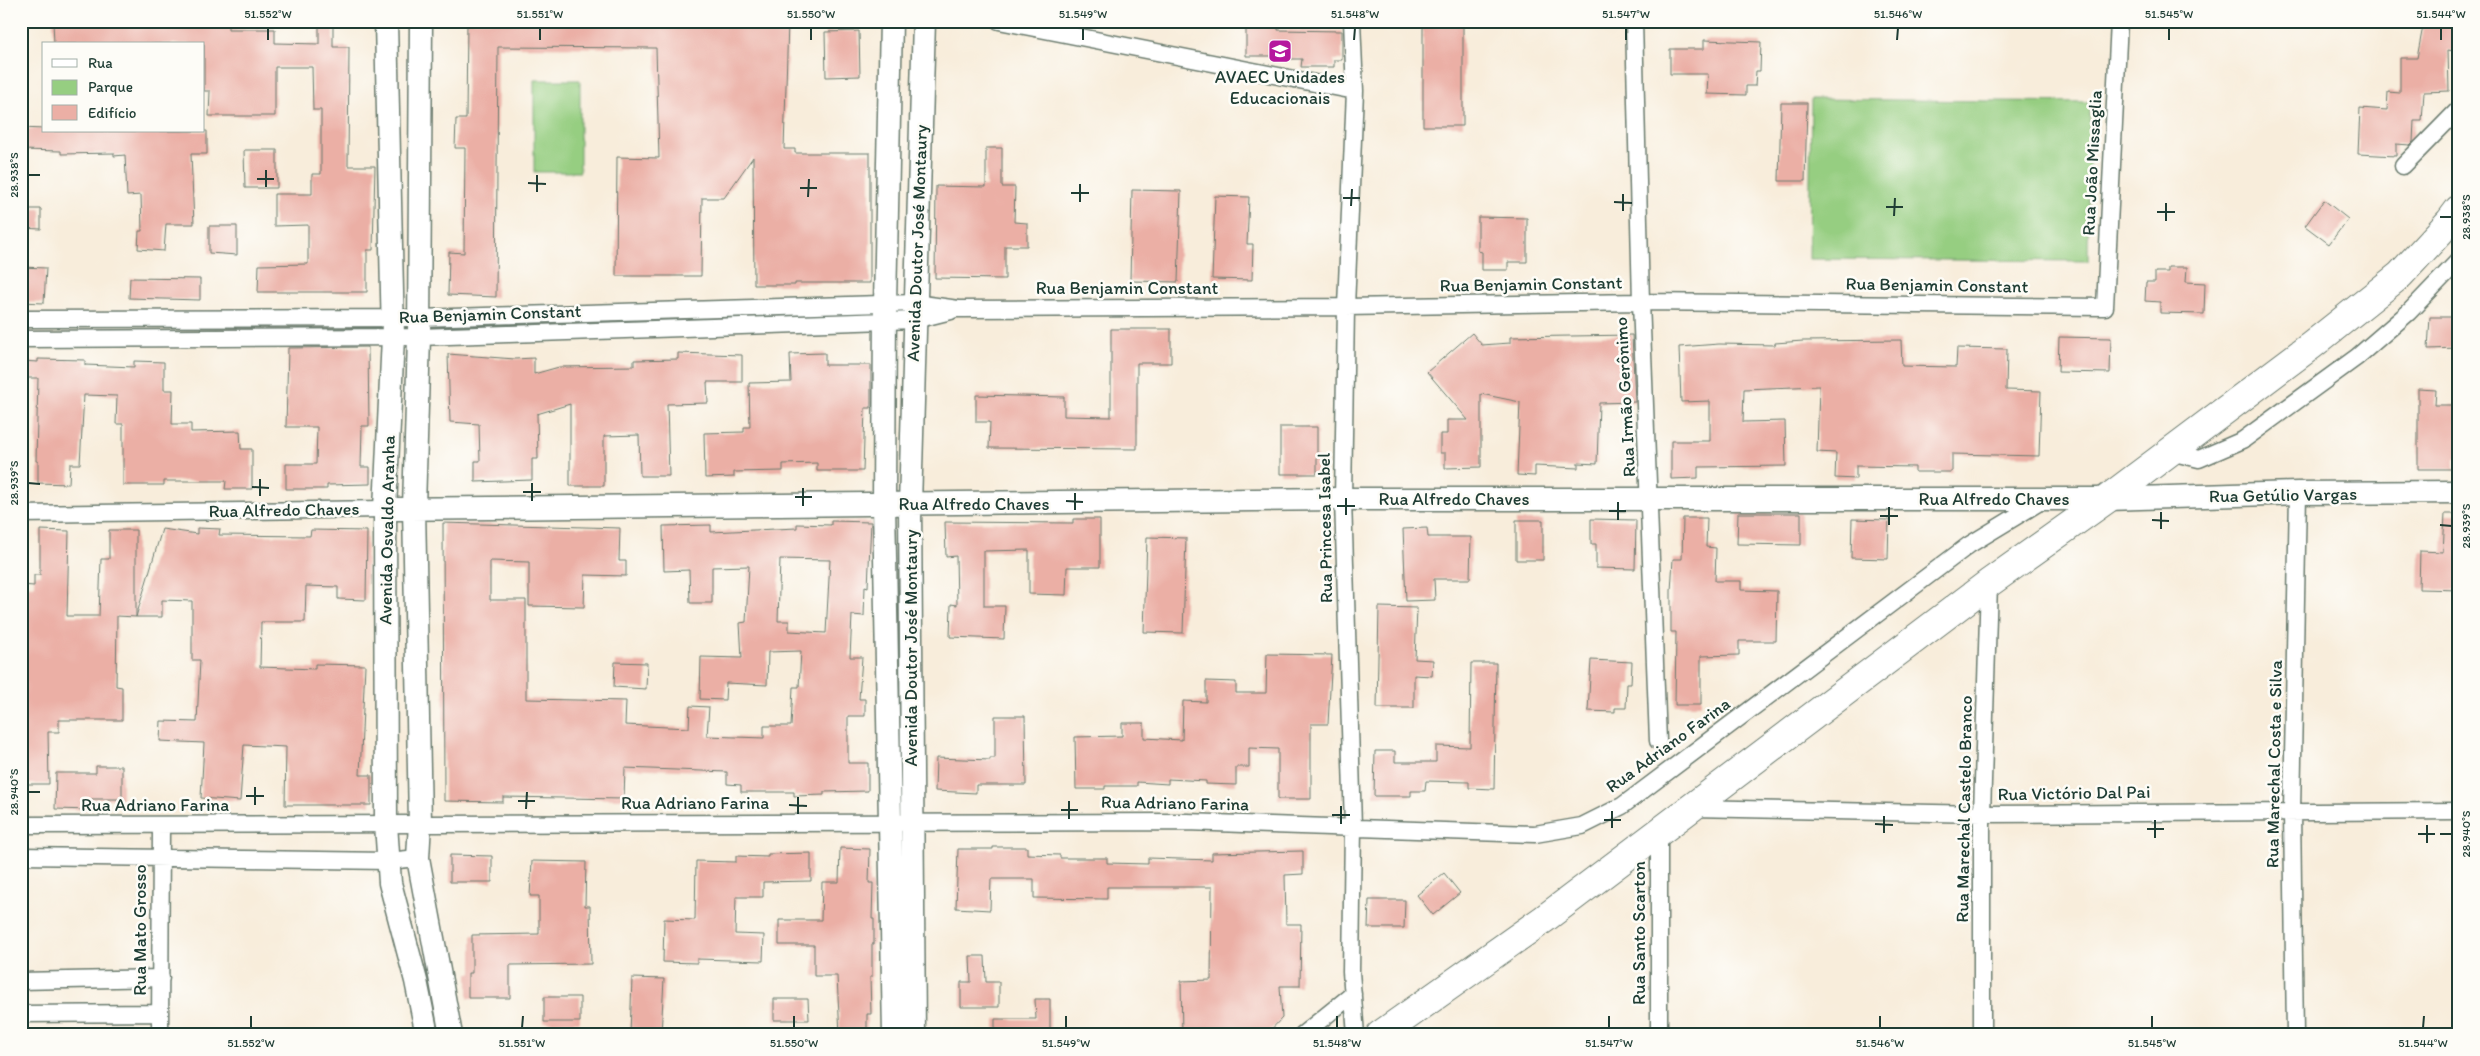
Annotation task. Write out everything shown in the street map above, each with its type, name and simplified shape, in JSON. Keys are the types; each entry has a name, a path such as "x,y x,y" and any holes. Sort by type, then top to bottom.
{"highway":[{"path":"1380,1035 1544,919 1989,583 2107,499 2312,345 2400,275 2459,209"}],"street":[{"name":"Avenida Osvaldo Aranha","path":"386,21 393,327 384,509 402,823 418,858 451,1035"},
{"name":"Avenida Osvaldo Aranha","path":"421,21 419,327 402,823 388,861 390,883 416,981 427,1035"},
{"name":"Avenida Doutor José Montaury","path":"891,21 885,312 884,504 914,1035"},
{"name":"Avenida Doutor José Montaury","path":"894,1035 924,21"},
{"path":"999,21 1354,91"},
{"name":"Rua Princesa Isabel","path":"1352,21 1354,91 1346,308 1343,500 1353,826 1351,972 1356,1035"},
{"name":"Rua Irmão Gerônimo","path":"1634,21 1641,302 1658,740"},
{"name":"Rua João Missaglia","path":"2105,306 2119,21"},
{"path":"2403,166 2459,109"},
{"path":"2170,452 2199,459 2243,440 2357,357 2409,312 2459,260"},
{"name":"Rua Benjamin Constant","path":"21,319 419,327 958,309 1346,308 1641,302 2105,306"},
{"name":"Rua Benjamin Constant","path":"21,339 393,327"},
{"name":"Rua Getúlio Vargas","path":"2107,499 2298,493 2459,492"},
{"name":"Rua Marechal Costa e Silva","path":"2295,1035 2292,811 2298,493"},
{"name":"Rua Alfredo Chaves","path":"21,514 414,507 910,505 1343,500 1650,498 2107,499"},
{"name":"Rua Adriano Farina","path":"21,825 1187,822 1353,826 1535,834 1582,826 1622,806 1969,545 2044,500"},
{"name":"Rua Marechal Castelo Branco","path":"1982,1035 1982,814 1989,583"},
{"name":"Rua Victório Dal Pai","path":"1691,808 1982,814 2459,811"},
{"name":"Rua Mato Grosso","path":"160,1035 161,825"},
{"name":"Rua Santo Scarton","path":"1659,832 1659,1035"},
{"path":"21,856 388,861 418,858"},
{"path":"21,981 161,978"},
{"path":"1302,1035 1353,994"},
{"path":"21,1014 160,1013"}],"green space":[{"path":"534,80 580,80 580,172 534,172"},
{"path":"1811,99 2090,102 2088,261 1809,259"}],"building":[{"path":"53,21 228,21 228,29 275,29 275,43 319,44 319,24 333,24 333,47 349,47 348,166 375,166 373,250 367,250 367,292 258,292 259,265 308,264 308,225 274,226 274,194 312,194 312,174 321,174 321,110 313,110 312,67 275,67 275,116 209,116 210,91 205,91 205,42 54,42"},
{"path":"467,21 788,22 784,149 795,149 795,153 870,153 870,283 754,285 753,157 724,198 702,198 701,276 616,276 617,157 659,158 656,48 498,47 496,297 448,295 449,252 464,253 465,148 455,148 456,119 466,119"},
{"path":"1246,21 1278,21 1278,30 1342,31 1342,60 1334,60 1334,67 1301,67 1302,59 1278,59 1278,56 1246,56"},
{"path":"1423,21 1463,21 1463,126 1423,126"},
{"path":"2424,21 2459,21 2459,52 2448,50 2449,91 2424,92 2422,121 2414,121 2413,142 2410,145 2396,144 2396,156 2358,154 2360,108 2387,110 2388,92 2400,93 2400,58 2417,58"},
{"path":"859,31 860,76 826,77 825,32"},
{"path":"1704,40 1761,42 1760,71 1756,71 1755,86 1746,86 1746,95 1707,94 1708,74 1670,74 1670,49 1704,49"},
{"path":"1781,103 1807,103 1805,181 1779,181"},
{"path":"21,128 42,129 42,132 207,131 207,154 191,154 194,224 166,224 164,251 138,249 139,231 142,231 141,195 127,196 125,155 114,156 114,153 61,154 61,151 21,150"},
{"path":"986,148 1002,148 1002,187 1015,187 1014,222 1027,223 1027,246 1005,246 1005,279 935,278 936,186 986,187"},
{"path":"244,150 277,150 277,188 245,188"},
{"path":"1132,190 1181,191 1178,282 1130,281"},
{"path":"1215,196 1249,197 1247,244 1253,244 1252,280 1212,279"},
{"path":"2324,200 2348,219 2329,244 2305,226"},
{"path":"21,209 41,209 41,229 21,228"},
{"path":"1478,217 1527,218 1527,262 1508,262 1508,270 1482,270 1482,252 1478,251"},
{"path":"209,226 237,226 237,255 209,253"},
{"path":"21,267 46,268 44,303 21,302"},
{"path":"2168,267 2187,267 2186,282 2205,283 2204,314 2160,313 2160,302 2145,301 2146,282 2155,282 2155,272 2168,272"},
{"path":"130,278 200,279 200,300 129,298"},
{"path":"2430,317 2459,317 2459,348 2428,349"},
{"path":"1111,329 1171,329 1171,363 1137,363 1137,449 989,448 990,422 976,422 976,395 1064,397 1064,416 1111,417"},
{"path":"1472,333 1482,345 1510,343 1510,337 1632,335 1635,402 1599,403 1597,464 1578,463 1578,468 1535,466 1535,476 1517,475 1520,402 1481,394 1481,467 1445,468 1445,453 1440,453 1440,434 1447,434 1447,420 1468,420 1427,372"},
{"path":"2059,337 2111,338 2110,373 2058,372"},
{"path":"1901,340 1902,366 1956,367 1957,348 2007,349 2006,390 2041,391 2039,456 1952,454 1952,472 1915,472 1915,467 1856,466 1856,479 1835,478 1836,453 1817,452 1819,386 1744,389 1743,422 1785,421 1786,466 1698,467 1698,478 1671,479 1671,441 1710,441 1710,401 1681,402 1679,347 1719,344 1775,345 1775,343 1803,341"},
{"path":"368,347 369,426 362,426 361,467 370,467 370,484 327,485 327,489 286,489 286,464 316,464 317,427 286,427 288,348"},
{"path":"678,353 742,355 742,382 707,382 708,403 667,404 669,476 640,476 639,435 604,436 604,486 570,486 570,404 537,414 538,459 532,459 532,480 475,482 475,461 480,461 479,424 450,422 448,354 515,359 534,358 534,374 559,367 634,366 634,360 678,359"},
{"path":"825,353 825,365 871,365 871,408 865,408 863,471 817,471 817,463 783,464 783,471 734,472 734,477 705,478 704,433 744,432 744,427 750,427 749,383 791,382 790,354"},
{"path":"38,359 85,360 85,365 134,367 134,361 164,362 164,390 173,390 172,424 191,424 191,432 240,431 241,449 252,449 252,489 225,489 226,481 164,481 164,485 123,485 123,424 116,424 117,396 84,395 80,464 70,464 69,484 38,483 38,461 36,461 38,378 21,378 21,361 38,362"},
{"path":"2418,389 2436,390 2435,405 2459,405 2459,458 2454,458 2454,469 2418,469"},
{"path":"1280,427 1317,427 1317,474 1280,474"},
{"path":"1738,513 1801,513 1801,545 1737,544"},
{"path":"2445,514 2459,514 2459,590 2419,589 2420,551 2443,552"},
{"path":"1683,518 1707,518 1706,547 1716,548 1715,581 1741,581 1741,590 1777,591 1776,641 1739,641 1739,655 1701,656 1701,705 1675,705 1676,632 1671,632 1671,591 1673,559 1682,559"},
{"path":"1073,519 1100,519 1100,567 1067,567 1066,595 1029,594 1029,550 984,551 984,606 1005,606 1004,639 950,637 951,604 957,605 956,556 946,557 945,522 1073,523"},
{"path":"1591,519 1636,520 1635,569 1596,568 1596,544 1591,544"},
{"path":"1852,519 1889,520 1888,559 1851,558"},
{"path":"1516,520 1543,520 1543,560 1516,560"},
{"path":"831,521 871,522 868,587 865,586 864,616 852,615 850,657 862,657 859,699 865,699 865,716 848,716 848,763 868,763 868,791 824,792 824,795 794,796 794,792 741,792 741,785 727,784 727,772 625,768 624,799 503,797 503,802 444,801 443,523 620,528 619,561 626,561 626,576 585,575 584,607 529,606 529,562 490,561 490,600 526,600 526,699 626,701 625,725 689,728 690,706 709,707 707,736 764,738 764,726 791,726 793,687 799,687 801,651 768,652 767,685 726,683 725,700 700,699 701,657 742,658 740,623 746,622 749,566 712,567 712,603 690,603 689,570 664,571 663,526 711,525 711,532 797,528 797,524 831,525","holes":["780,559 830,560 826,633 789,631 789,621 778,621"]},
{"path":"197,528 220,529 219,535 310,536 311,530 367,531 366,600 338,599 338,587 306,586 305,622 261,622 260,667 315,669 315,664 365,665 360,775 371,775 371,805 285,805 286,747 244,745 240,801 201,798 204,743 160,741 161,721 197,722 200,660 192,660 192,601 162,600 162,617 136,617 162,529 197,534"},
{"path":"1427,528 1428,537 1471,537 1470,579 1434,579 1435,600 1406,601 1403,529"},
{"path":"40,530 69,531 67,616 99,616 101,559 109,559 109,530 136,530 136,617 117,616 116,686 122,687 122,720 59,720 59,732 48,732 49,784 21,784 21,585 34,586 34,575 40,575"},
{"path":"1147,537 1186,538 1183,633 1144,632"},
{"path":"1379,607 1417,608 1415,659 1433,660 1432,676 1414,675 1414,708 1377,708"},
{"path":"1267,654 1332,655 1328,724 1311,724 1311,799 1278,799 1278,749 1249,748 1249,767 1236,767 1236,785 1206,784 1206,781 1168,779 1168,784 1137,782 1137,786 1105,786 1105,789 1076,789 1075,737 1122,736 1122,723 1144,723 1144,738 1182,740 1183,701 1206,702 1206,681 1236,682 1236,693 1266,693"},
{"path":"1591,660 1632,662 1631,684 1627,684 1626,708 1615,708 1615,712 1588,711"},
{"path":"615,662 647,663 646,689 614,687"},
{"path":"1471,663 1496,663 1494,789 1469,788 1469,782 1426,781 1425,791 1411,791 1411,796 1374,796 1375,751 1395,751 1395,762 1436,762 1436,746 1470,747"},
{"path":"995,716 1025,716 1026,785 976,785 976,793 935,791 936,758 990,760 990,758 995,758"},
{"path":"96,766 122,766 122,799 91,799 91,810 55,809 56,773 96,773"},
{"path":"993,847 1027,847 1027,854 1060,855 1060,858 1107,858 1107,863 1148,864 1148,858 1212,860 1212,853 1303,851 1303,874 1285,875 1286,924 1301,924 1300,986 1280,986 1282,1018 1266,1035 1182,1035 1181,981 1211,980 1212,887 1107,887 1107,899 1034,898 1034,879 991,879 990,910 956,908 958,849 993,849"},
{"path":"840,848 870,849 869,883 873,883 872,919 874,919 874,944 872,944 872,977 870,977 871,1014 867,1014 867,1035 840,1035 837,976 814,976 814,945 779,945 779,920 821,920 822,882 839,882"},
{"path":"811,853 811,881 763,882 763,897 736,897 735,934 764,935 763,961 697,959 697,963 663,962 664,919 695,920 696,861 736,862 736,856 768,857 768,854"},
{"path":"450,855 492,856 492,882 450,882"},
{"path":"532,861 586,862 585,906 590,906 591,964 510,965 510,998 468,998 468,973 472,973 472,935 539,934 539,896 530,896"},
{"path":"1444,873 1460,893 1433,915 1417,895"},
{"path":"1369,900 1405,900 1404,928 1368,928"},
{"path":"970,956 985,956 986,982 999,982 999,1007 961,1007 961,982 971,982"},
{"path":"632,978 664,979 661,1035 630,1035"},
{"path":"544,997 580,997 580,1022 544,1022"},
{"path":"774,999 808,999 809,1020 774,1020"},
{"path":"1035,999 1050,999 1050,1035 995,1035 995,1019 1036,1019"}],"place":[{"name":"AVAEC Unidades Educacionais","path":"1280,51"}]}
